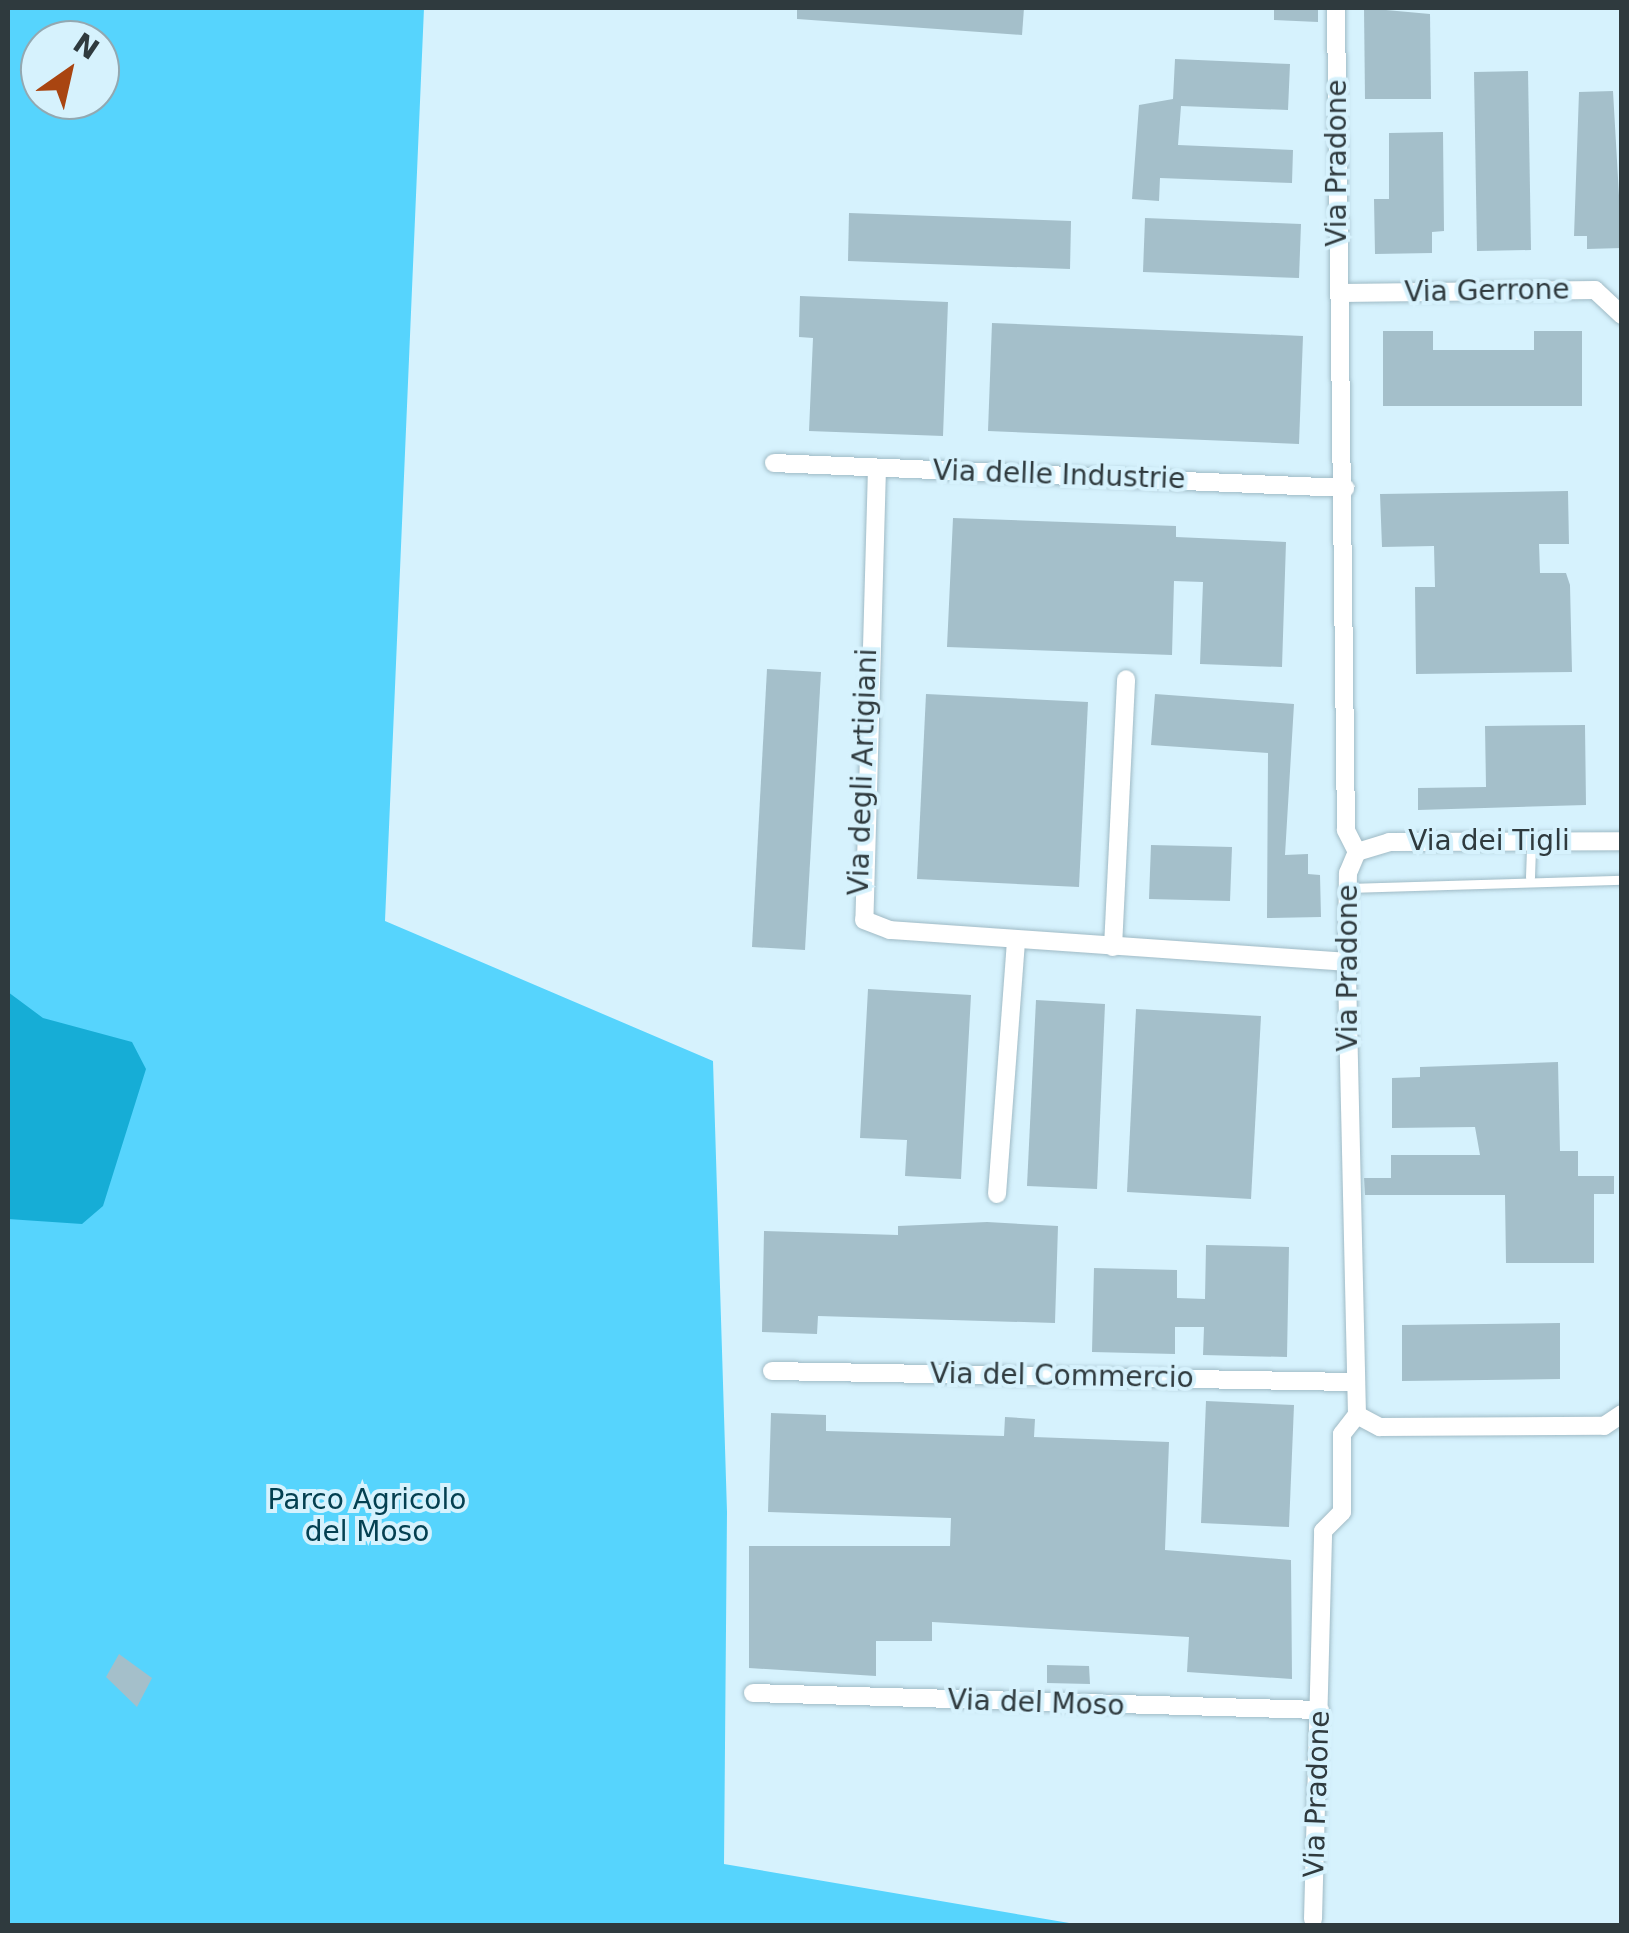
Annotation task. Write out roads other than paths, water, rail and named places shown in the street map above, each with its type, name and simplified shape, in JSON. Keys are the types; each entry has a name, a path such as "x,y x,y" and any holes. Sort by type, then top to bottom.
{"street":[{"name":"Via Pradone","path":"1313,1919 1322,1531 1342,1512 1342,1434 1357,1415 1351,1382 1348,888 1357,852 1346,830 1345,488 1336,8"},
{"name":"Via Gerrone","path":"1340,293 1595,290 1622,315"},
{"name":"Via delle Industrie","path":"774,463 1345,488"},
{"name":"Via degli Artigiani","path":"877,468 858,908 890,930 1348,962"},
{"path":"1114,947 1126,679"},
{"name":"Via dei Tigli","path":"1357,852 1388,842 1622,841"},
{"path":"997,1194 1016,941"},
{"name":"Via del Commercio","path":"772,1371 1351,1382"},
{"path":"1357,1415 1380,1427 1604,1426 1621,1415"},
{"name":"Via del Moso","path":"753,1693 1320,1710"}],"lane":[{"path":"1530,841 1530,877"},
{"path":"1348,888 1530,877 1622,880"}],"park label":[{"name":"Parco Agricolo del Moso","path":"367,1516"}]}
